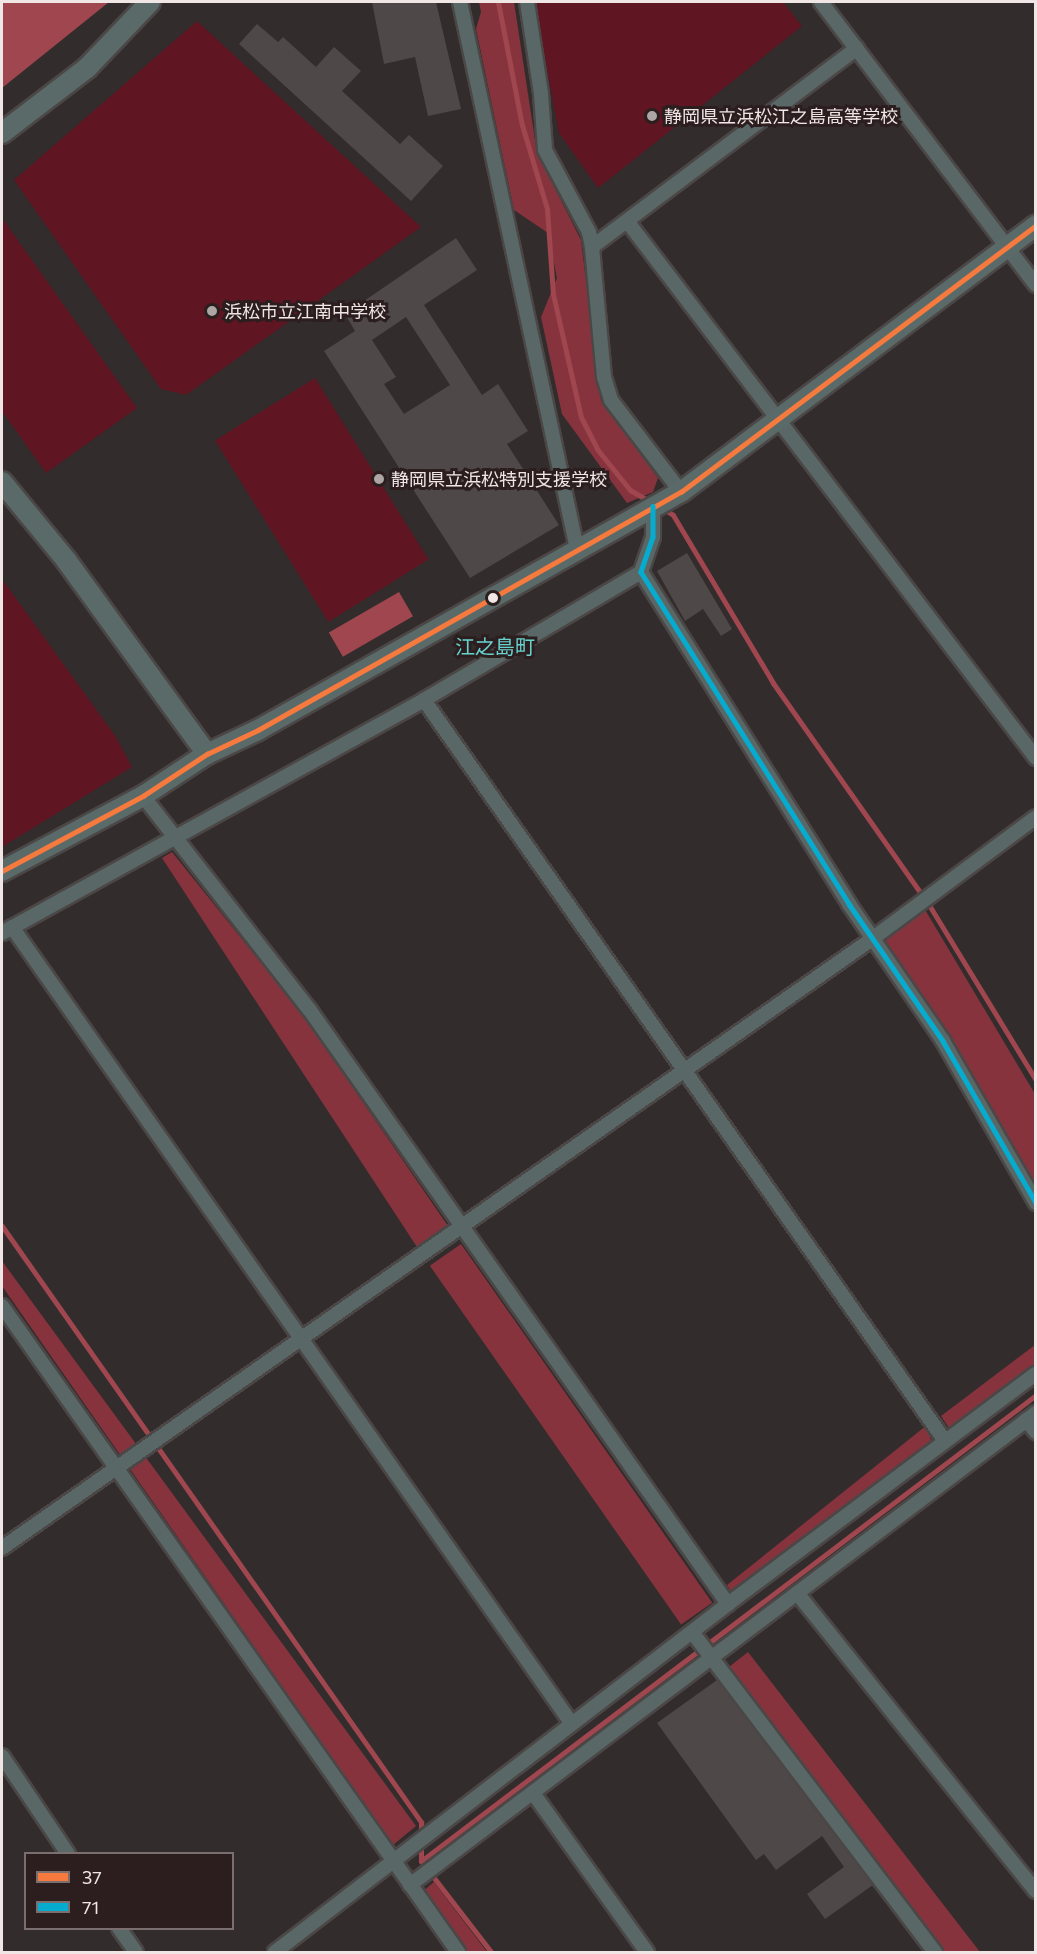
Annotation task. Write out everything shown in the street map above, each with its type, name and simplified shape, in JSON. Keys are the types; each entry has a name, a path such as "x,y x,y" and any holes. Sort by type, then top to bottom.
{"street":[{"path":"2,133 87,68 150,2"},
{"path":"460,2 577,549"},
{"path":"527,2 545,150 589,231 604,377 611,400 681,492"},
{"path":"820,2 1035,285"},
{"path":"592,247 856,48"},
{"path":"627,220 1035,758"},
{"path":"2,871 142,796 207,754 258,730 681,492 1035,225"},
{"path":"2,482 72,567 207,754"},
{"path":"572,1724 301,1340 7,930 424,700 641,572 653,537 653,506"},
{"path":"641,572 872,939 943,1041 1035,1203"},
{"path":"424,700 945,1441"},
{"path":"142,796 309,1009 728,1604"},
{"path":"2,1548 464,1227 684,1069 872,939 1035,817"},
{"path":"2,1306 120,1465 458,1953"},
{"path":"282,1951 393,1862 728,1604 1035,1374"},
{"path":"410,1886 1031,1416 1035,1432"},
{"path":"796,1593 1035,1891"},
{"path":"692,1632 935,1953"},
{"path":"2,1756 67,1852"},
{"path":"533,1793 647,1953"},
{"path":"120,1930 136,1953"}],"shaded area":[{"path":"2,2 109,2 2,88"},
{"path":"479,2 514,2 537,153 581,240 601,401 658,478 653,492 627,503 562,414 541,317 557,278 548,233 514,210 476,29 481,12"},
{"name":"静岡県立浜松江之島高等学校","path":"534,2 783,2 802,26 598,188 559,133"},
{"name":"浜松市立江南中学校","path":"197,21 421,227 186,395 161,389 14,180"},
{"path":"2,218 137,408 46,473 2,411"},
{"path":"315,378 428,559 328,622 215,441"},
{"path":"2,579 116,737 132,767 2,847"},
{"path":"399,592 413,616 343,657 329,632"},
{"path":"172,852 303,1015 448,1226 417,1247 162,858"},
{"path":"924,908 1035,1094 1035,1193 961,1061 887,947 885,937"},
{"path":"461,1244 712,1603 681,1625 430,1266"},
{"path":"2,1261 416,1826 393,1845 2,1286"},
{"path":"1035,1345 1035,1368 951,1431 941,1416"},
{"path":"927,1425 932,1444 732,1593 727,1585"},
{"path":"748,1652 980,1952 944,1952 729,1667"},
{"path":"434,1882 487,1952 466,1952 422,1892"}],"building":[{"path":"372,2 436,2 461,109 428,116 415,57 384,64"},
{"path":"257,24 278,42 283,37 316,67 334,47 361,71 342,91 400,144 409,135 443,166 411,201 239,44"},
{"path":"456,238 477,270 424,305 482,395 498,384 528,431 507,444 559,525 470,578 324,351 355,331 345,314","holes":["406,317 450,385 404,414 384,384 396,377 372,340"]},
{"path":"687,553 732,629 721,636 703,609 685,621 657,571"},
{"path":"717,1680 873,1885 825,1919 807,1894 844,1867 822,1836 776,1870 764,1854 756,1860 657,1723"}],"waterway":[{"path":"498,2 522,125 547,209 553,294 581,417 597,449 630,490 651,502"},
{"path":"662,508 673,515 773,683 929,905 1036,1080"},
{"path":"2,1226 421,1822 421,1861 491,1952"},
{"path":"421,1861 1036,1395"}],"transit line":[{"name":"37","path":"2,871 143,796 207,754 258,730 681,492 1036,225"},
{"name":"71","path":"653,506 653,537 641,572 849,904 943,1041 1036,1203"}],"place":[{"name":"静岡県立浜松江之島高等学校","path":"652,116"},
{"name":"浜松市立江南中学校","path":"212,311"},
{"name":"静岡県立浜松特別支援学校","path":"379,479"}],"district":[{"name":"江之島町","path":"495,646"}]}
